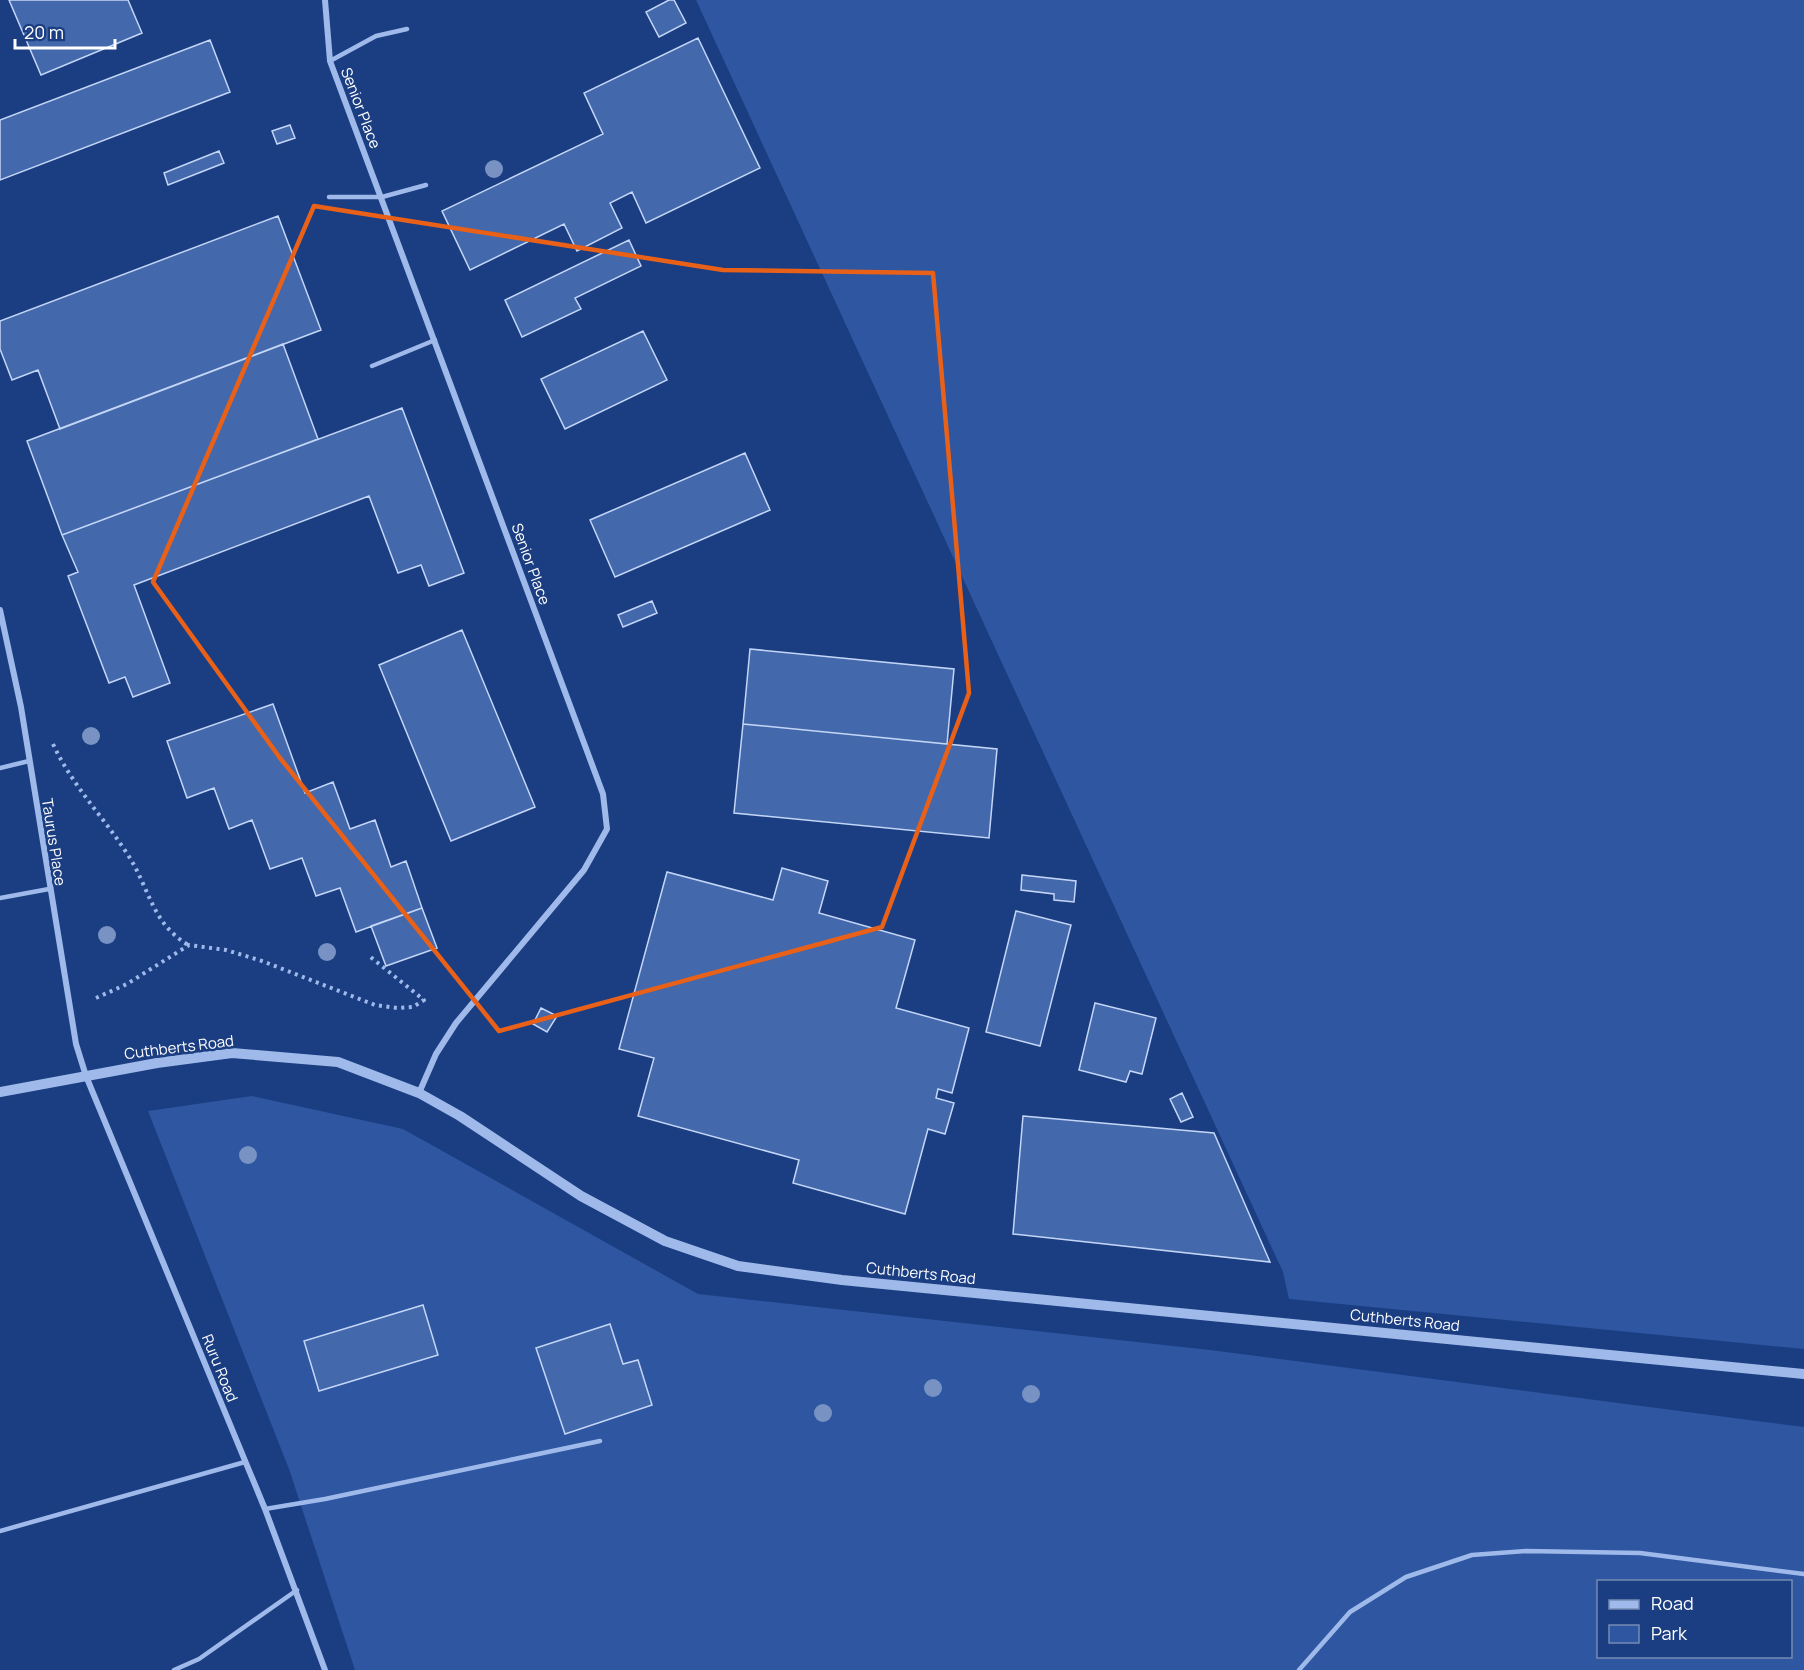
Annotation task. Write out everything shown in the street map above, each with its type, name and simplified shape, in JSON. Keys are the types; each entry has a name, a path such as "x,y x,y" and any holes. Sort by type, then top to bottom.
{"street":[{"name":"Senior Place","path":"325,0 330,61 603,794 607,829 584,870 456,1023 436,1054 419,1093"},
{"name":"Taurus Place","path":"0,610 21,707 76,1044 86,1076"},
{"name":"Cuthberts Road","path":"0,1092 158,1063 232,1053 338,1062 419,1093 460,1116 581,1196 628,1223 665,1241 738,1266 854,1281 1804,1374"},
{"name":"Ruru Road","path":"86,1076 266,1509 325,1670"}],"lane":[{"path":"330,61 376,36 407,29"},
{"path":"329,197 382,197 426,185"},
{"path":"372,366 435,340"},
{"path":"0,768 29,761"},
{"path":"0,898 49,889"},
{"path":"266,1509 325,1499 600,1441"},
{"path":"0,1531 245,1462"},
{"path":"1299,1670 1350,1612 1406,1577 1472,1555 1526,1551 1640,1553 1804,1574"},
{"path":"174,1670 199,1659 297,1590"}],"path":[{"path":"53,744 76,787 128,855 158,918 171,934 189,945 226,950 262,961 375,1005 397,1008 413,1007 424,1000 368,955"},
{"path":"96,998 127,984 189,945"}],"highlighted area":[{"path":"314,206 723,270 933,273 969,693 882,927 499,1031 280,758 153,582"}],"green space":[{"path":"696,0 1804,0 1804,1349 1289,1299 1283,1272"},
{"path":"252,1096 403,1129 698,1294 1210,1350 1804,1427 1804,1670 355,1670 289,1469 148,1111"}],"building":[{"path":"9,0 128,0 142,33 41,75"},
{"path":"669,0 674,0 686,23 659,37 646,12"},
{"path":"698,38 760,168 646,223 632,192 610,203 622,228 577,251 564,224 470,270 442,211 603,134 584,93"},
{"path":"210,40 230,92 0,180 0,120"},
{"path":"290,125 295,138 277,144 272,131"},
{"path":"219,151 224,163 168,185 164,173"},
{"path":"278,216 321,330 60,429 38,370 12,380 0,349 0,321"},
{"path":"629,240 641,266 575,298 581,309 522,337 505,300"},
{"path":"643,331 667,380 565,429 541,379"},
{"path":"283,344 318,439 62,535 27,441"},
{"path":"402,408 464,573 429,586 421,565 398,573 369,496 134,585 170,683 133,697 125,677 109,683 68,576 78,572 62,535"},
{"path":"745,453 770,510 615,577 590,520"},
{"path":"652,601 657,613 623,627 618,615"},
{"path":"462,630 535,807 451,841 379,665"},
{"path":"750,649 954,669 947,744 743,724"},
{"path":"273,704 305,793 333,782 350,829 375,820 391,867 406,861 422,908 356,932 340,888 316,896 302,858 270,869 252,820 229,829 214,788 187,798 167,741"},
{"path":"743,724 997,749 989,838 734,813"},
{"path":"782,868 828,881 819,913 915,940 896,1008 969,1028 952,1093 938,1089 936,1098 954,1103 945,1134 928,1129 905,1214 793,1183 799,1160 638,1116 654,1058 619,1049 667,872 773,900"},
{"path":"1022,875 1076,881 1074,902 1054,900 1054,894 1021,890"},
{"path":"422,908 437,948 386,966 371,926"},
{"path":"1016,911 1071,925 1040,1046 986,1032"},
{"path":"1095,1003 1156,1018 1142,1074 1130,1071 1126,1082 1079,1070"},
{"path":"541,1008 557,1016 547,1032 533,1024"},
{"path":"1182,1093 1193,1117 1181,1122 1170,1099"},
{"path":"1023,1116 1214,1133 1270,1262 1013,1234"},
{"path":"423,1305 438,1355 319,1391 304,1341"},
{"path":"610,1324 623,1364 638,1360 652,1405 565,1434 536,1348"}]}
